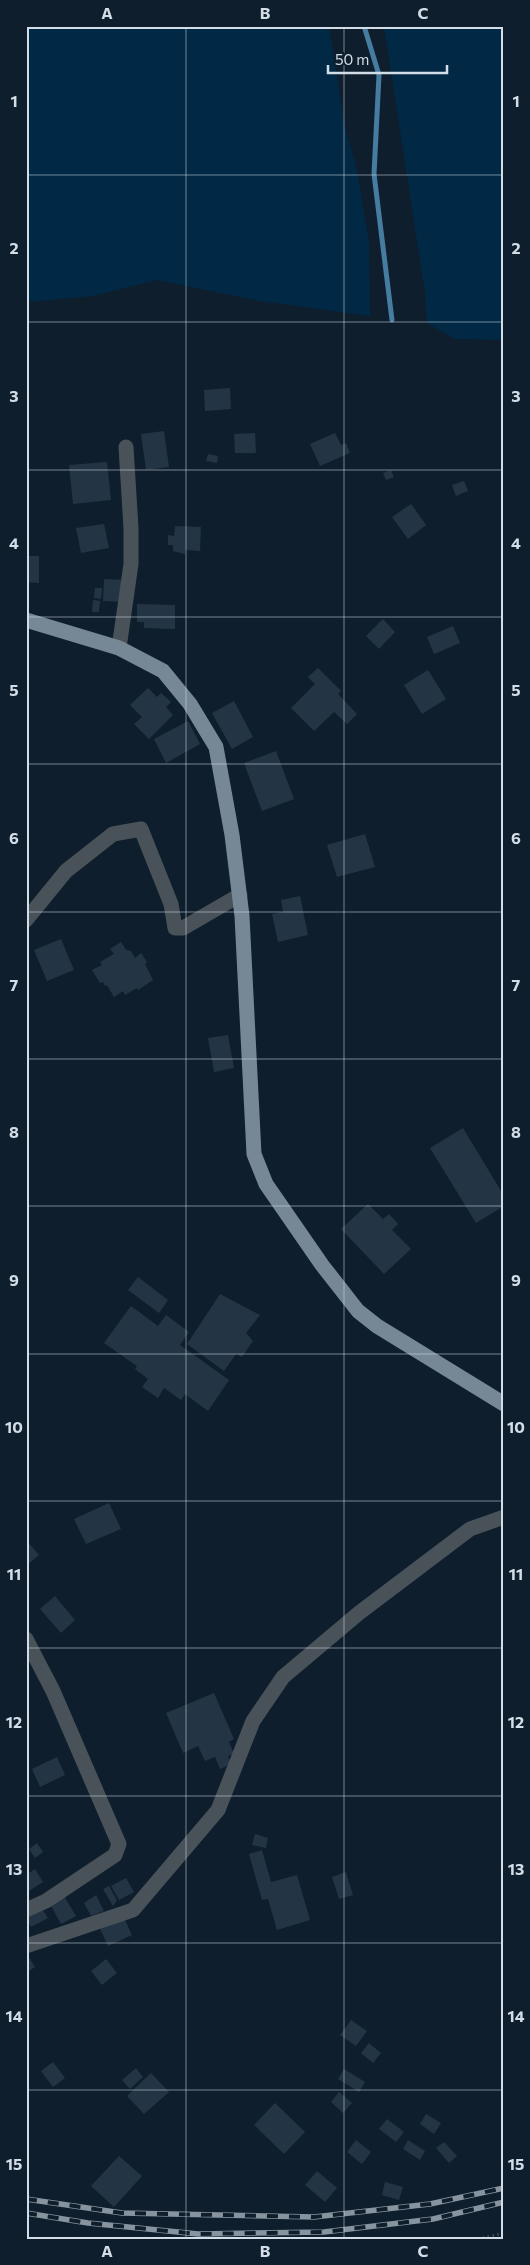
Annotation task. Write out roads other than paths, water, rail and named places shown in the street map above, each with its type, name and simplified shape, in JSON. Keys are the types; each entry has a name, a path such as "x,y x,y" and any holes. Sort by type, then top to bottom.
{"main road":[{"path":"26,620 119,648 163,671 190,704 216,747 232,836 240,896 254,1154 266,1184 322,1265 358,1311 377,1326 504,1404"}],"street":[{"path":"119,648 131,564 131,528 126,447"},
{"path":"26,920 66,871 114,834 141,829 171,904 175,928 183,928 240,896"},
{"path":"26,1946 133,1910 218,1810 253,1721 283,1677 359,1613 470,1529 504,1517"},
{"path":"26,1639 53,1691 119,1844 115,1855 46,1900 26,1910"}],"waterway":[{"path":"364,26 379,75 374,174 392,320"}],"railway":[{"path":"26,2199 122,2213 314,2217 430,2204 504,2188"},
{"path":"26,2213 88,2223 198,2234 324,2232 433,2219 504,2202"}]}
